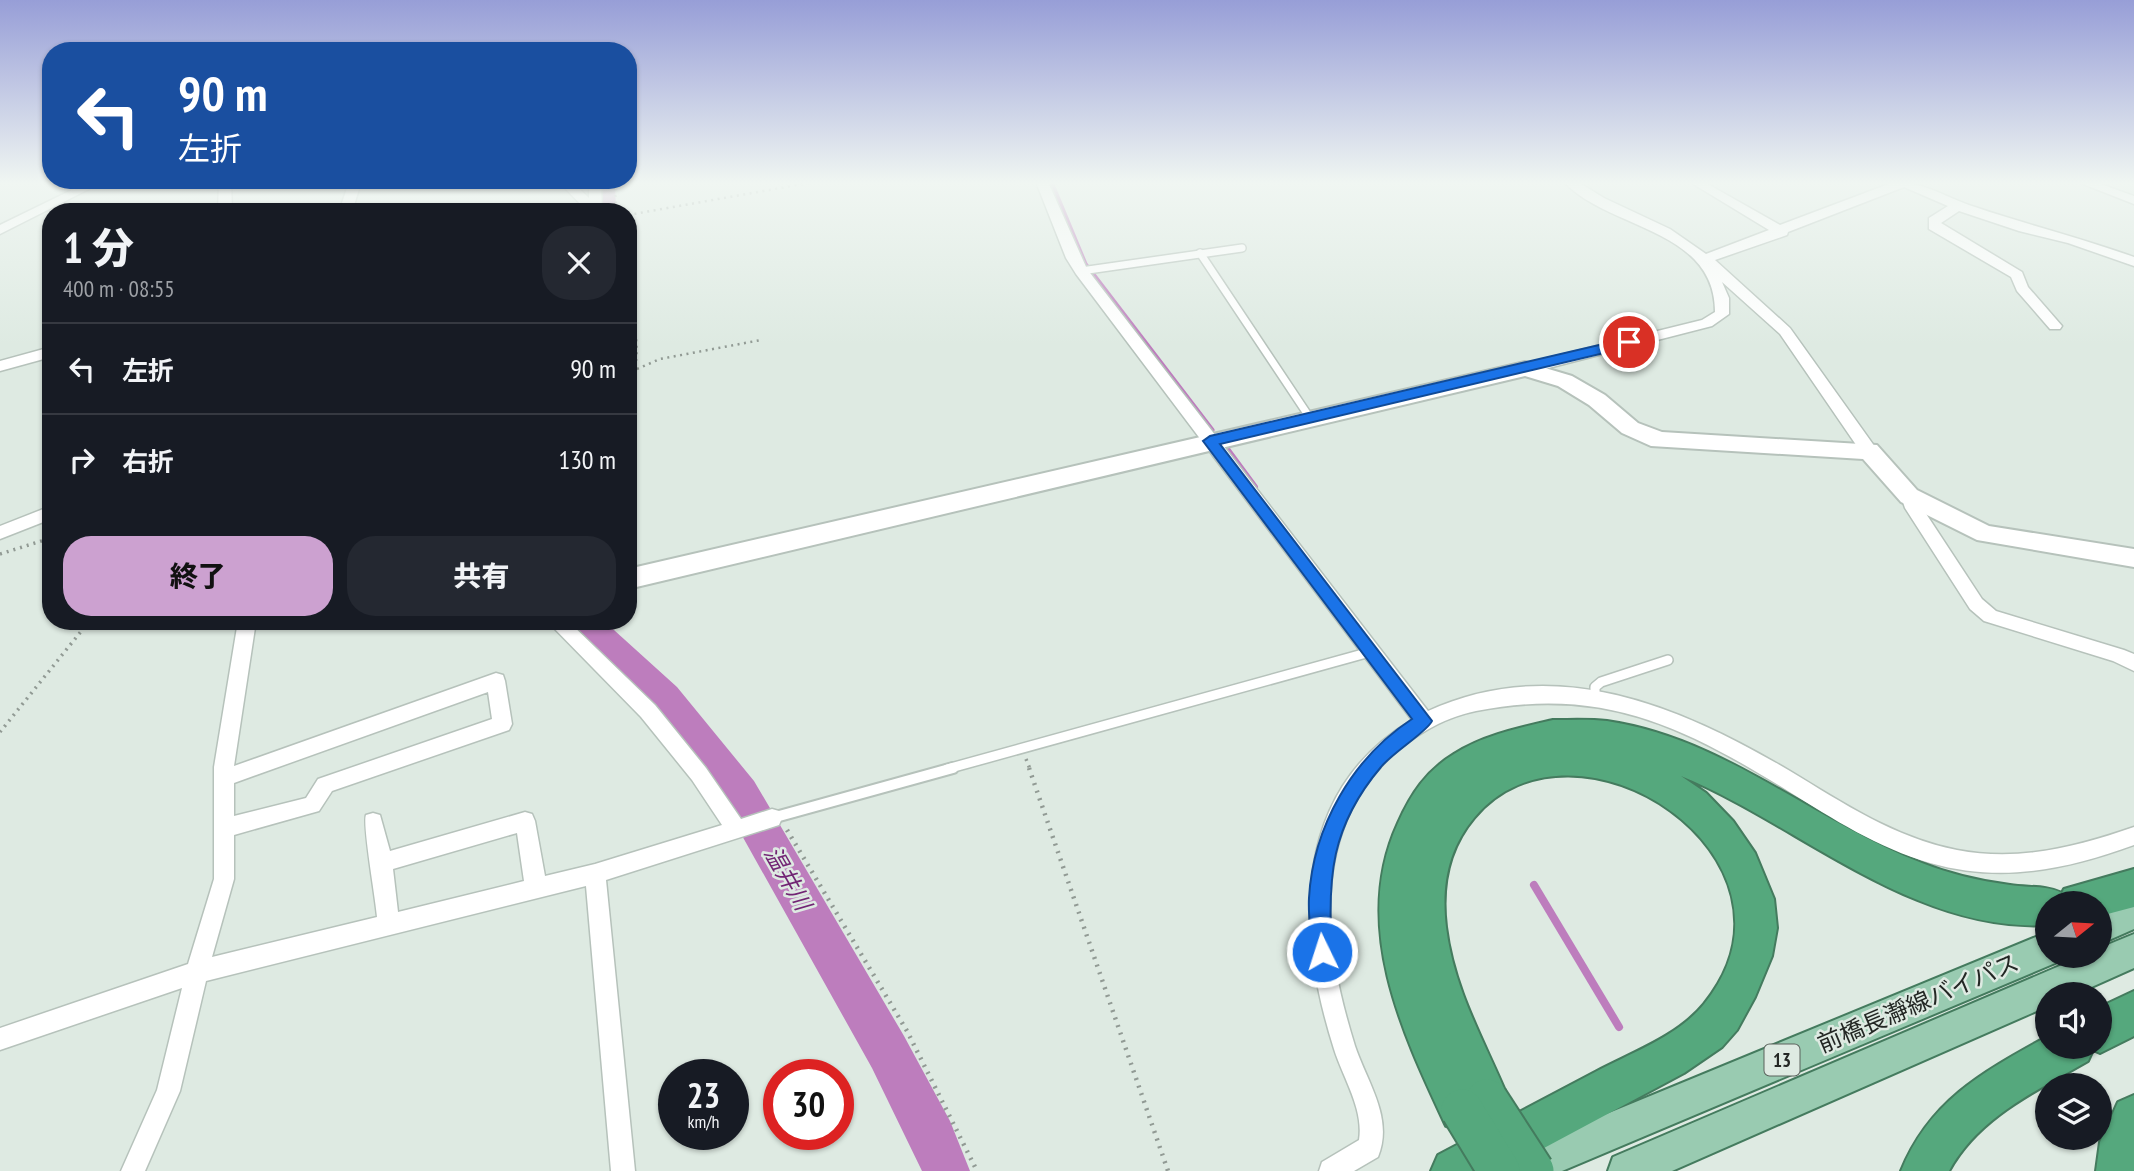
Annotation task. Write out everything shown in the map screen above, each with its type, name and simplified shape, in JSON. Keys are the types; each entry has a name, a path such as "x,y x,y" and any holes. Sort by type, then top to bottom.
{"highway":[{"path":"1533,1171 1436,1056 1406,972 1400,938 1399,873 1406,846 1429,800 1462,768 1483,755 1506,746 1554,736 1612,738 1649,746 1728,779 1860,853 1912,878 1972,897 2035,907"},
{"path":"1454,1171 1678,1053 1719,1020 1752,960 1757,934 1756,904 1734,852 1712,822 1660,783 1641,773 1579,760 1547,761 1517,768 1475,790 1444,822 1434,841 1427,866 1424,922 1438,988 1475,1105 1499,1171"},
{"path":"2112,894 2134,888"},
{"path":"2112,1024 2134,1012"},
{"path":"1924,1171 1946,1131 1968,1110 1994,1091 2050,1059"},
{"path":"2119,1171 2123,1142 2134,1118"}],"main road":[{"path":"2112,922 2134,912"},
{"name":"前橋長瀞線バイパス","path":"1627,1171 2134,951"},
{"name":"前橋長瀞線バイパス","path":"1516,1171 2035,954"}],"street":[{"path":"1064,237 1081,271 1424,721"},
{"path":"1672,237 1705,260 1785,331 1869,451 1909,496 1985,534 2134,558"},
{"path":"1705,260 1769,237"},
{"path":"1952,237 2017,275 2022,288 2055,326"},
{"path":"2059,237 2134,262"},
{"path":"637,577 1525,369 1707,323 1722,314 1722,298 1705,260"},
{"path":"0,366 42,354"},
{"path":"1525,369 1565,380 1597,400 1630,428 1659,440 1869,451"},
{"path":"1909,496 1911,504 1976,604 1990,616 2118,655 2134,663"},
{"path":"0,533 42,516"},
{"path":"133,1171 168,1091 197,972 224,879 224,778 246,630"},
{"path":"565,630 648,711 739,826"},
{"path":"224,778 496,681 502,724 325,785 312,805 224,828"},
{"path":"1331,1171 1369,1148 1374,1128 1345,1050 1324,969 1319,912 1322,867 1339,813 1354,786 1375,760 1404,734 1424,721 1488,699 1522,694 1595,696 1656,711 1697,728 1759,762 1858,823 1897,842 1931,854 1990,866 2026,866 2069,858 2134,836"},
{"path":"0,1039 197,972 595,874 739,826 776,817"},
{"path":"382,863 525,821 536,888"},
{"path":"373,822 382,863 389,925"},
{"path":"595,874 623,1171"}],"lane":[{"path":"1081,271 1242,248"},
{"path":"1200,253 1310,418"},
{"path":"776,817 1370,652"},
{"path":"1595,696 1595,687 1601,682 1668,660"}],"path":[{"path":"637,340 637,369 650,362 761,340"},
{"path":"0,554 42,541"},
{"path":"0,732 82,630"},
{"path":"1022,749 1168,1171"},
{"path":"776,817 922,1058 976,1171"}],"waterway":[{"path":"1074,237 1085,264 1212,430"},
{"path":"1227,449 1255,487"},
{"name":"温井川","path":"590,630 664,698 740,794 888,1052 933,1138 946,1171"},
{"path":"1534,885 1619,1027"}],"route":[{"path":"1322,952 1319,934 1322,867 1339,813 1354,786 1375,760 1404,734 1424,721 1210,441 1525,369 1629,342"}]}
